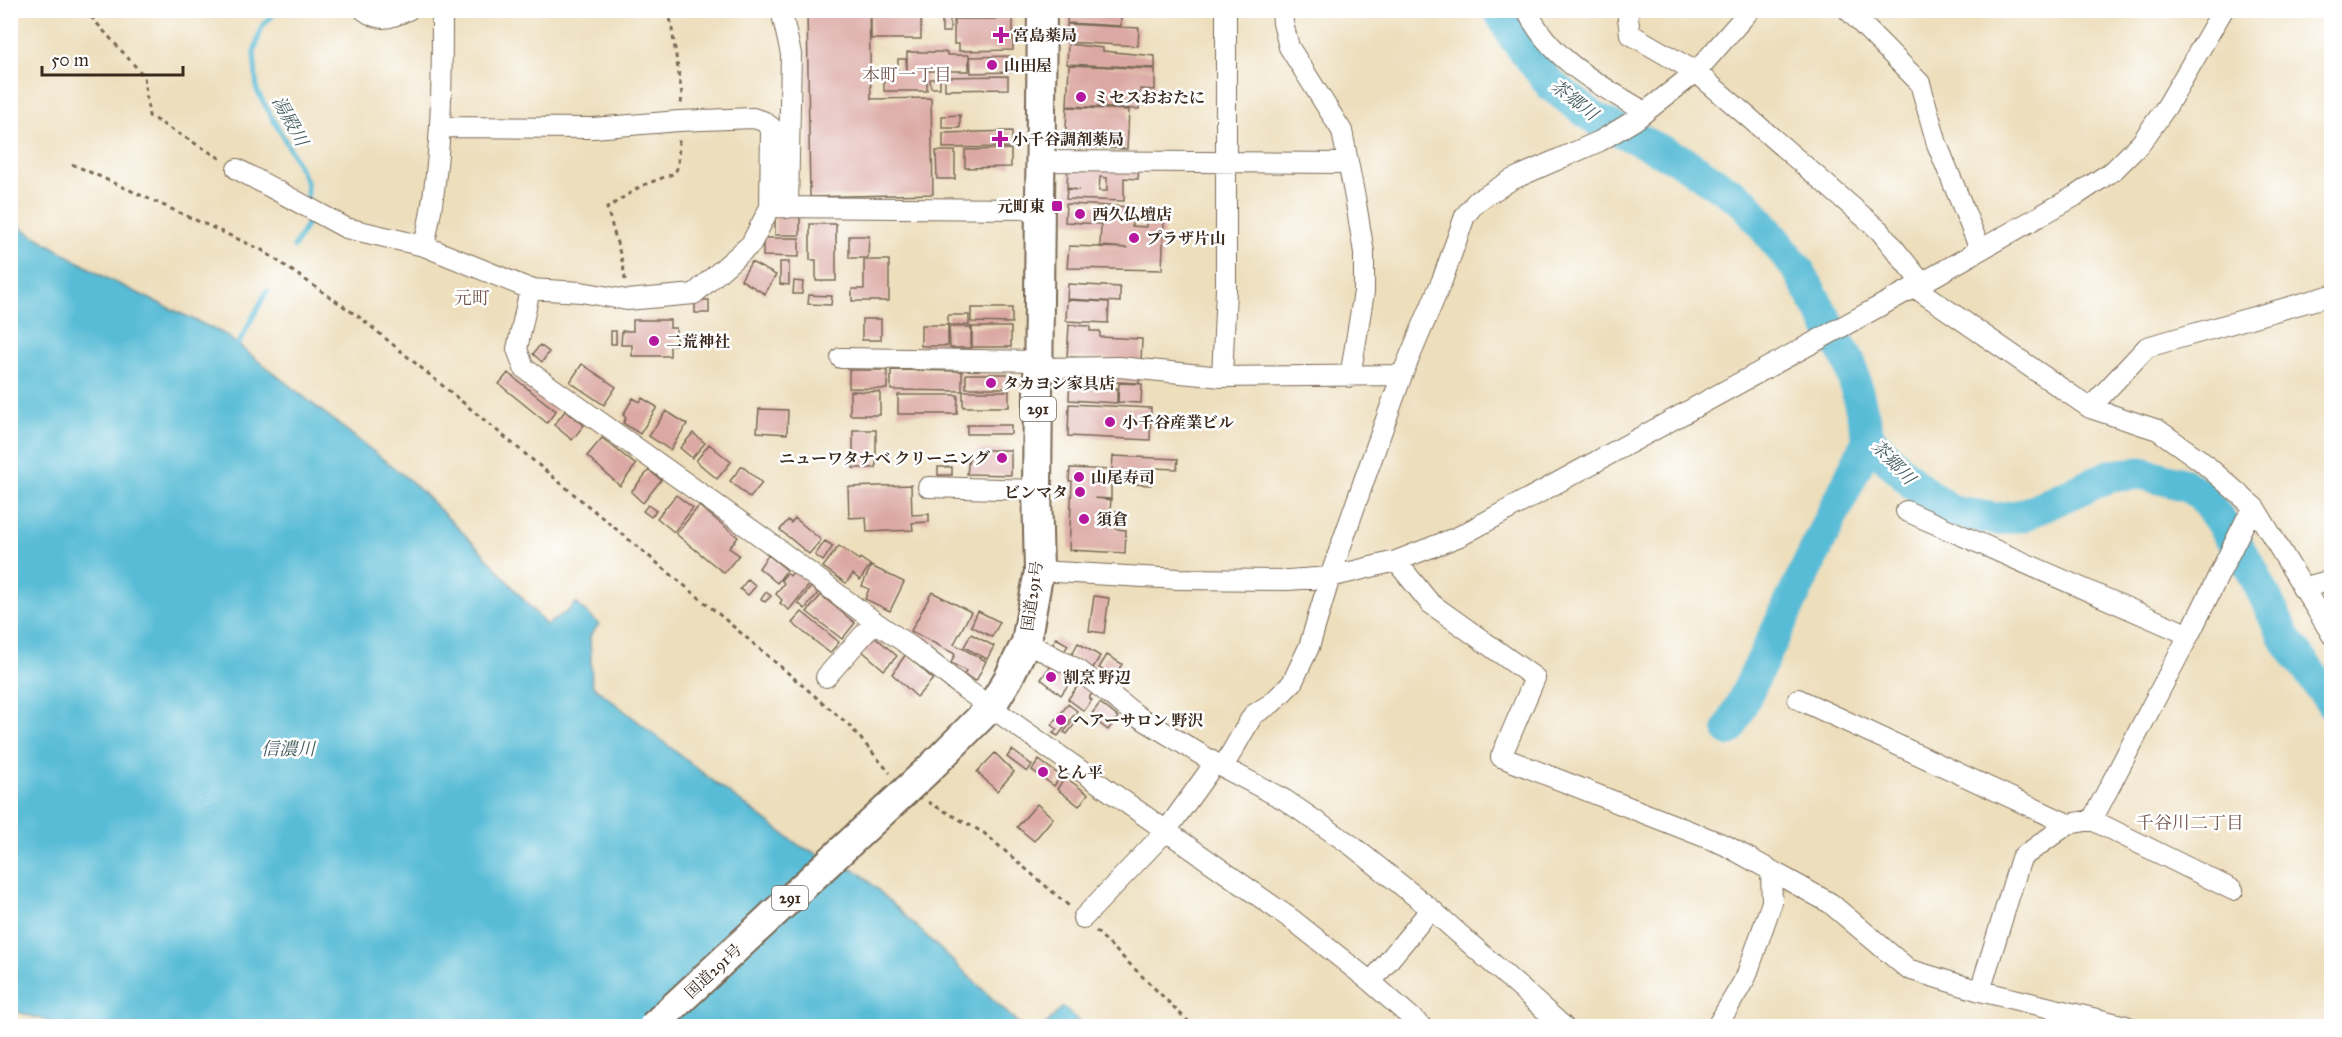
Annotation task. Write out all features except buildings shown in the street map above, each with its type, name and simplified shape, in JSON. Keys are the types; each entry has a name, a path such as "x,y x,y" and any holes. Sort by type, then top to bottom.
{"highway":[{"name":"国道291号","path":"653,1026 928,770 991,707 1026,642 1039,571 1037,490 1042,10"}],"street":[{"path":"364,10 372,16 386,20 408,10"},
{"path":"424,246 432,214 441,127 442,10"},
{"path":"237,168 346,228 424,246 530,289 581,292 627,300 693,294 751,244 779,208 791,54 781,10"},
{"path":"1222,377 1226,290 1226,10"},
{"path":"1282,10 1289,47 1342,131 1356,204 1364,253 1364,292 1350,377"},
{"path":"1527,10 1546,42 1573,66 1640,116"},
{"path":"1627,10 1630,34 1695,72 1880,231 1918,285 2090,408 2158,430 2200,460 2251,514 2331,634"},
{"path":"1083,918 1166,831 1219,765 1253,715 1272,703 1292,683 1309,647 1330,577 1402,375 1443,278 1465,216 1476,202 1511,180 1600,141 1640,116 1695,72 1750,10"},
{"path":"1848,10 1920,83 1936,144 1980,249"},
{"path":"1039,571 1179,579 1288,580 1330,577 1396,561 1460,536 1918,285 2075,196 2114,170 2141,143 2167,106 2223,10"},
{"path":"441,127 593,128 753,118 771,127 779,208"},
{"path":"1040,161 1225,161 1347,164"},
{"path":"779,208 1040,209"},
{"path":"530,289 517,349 524,368 766,540 991,707 1294,921 1371,982 1421,1026"},
{"path":"2090,408 2147,347 2331,295"},
{"path":"841,358 1039,364 1222,377 1402,375"},
{"path":"928,488 1037,490"},
{"path":"1905,511 2189,635"},
{"path":"2092,820 2251,514"},
{"path":"1396,561 1430,603 1535,678 1501,757 1725,845 1830,903 1908,969 1980,991 2126,1026"},
{"path":"2302,588 2331,580"},
{"path":"826,677 875,622"},
{"path":"1026,642 1077,669 1139,717 1219,765 1285,800 1351,845 1431,909 1563,1026"},
{"path":"1798,699 2068,824"},
{"path":"1980,991 2021,858 2068,824 2092,820 2233,890"},
{"path":"1717,1026 1746,976 1772,902 1771,871"},
{"path":"1371,982 1431,909"}],"path":[{"path":"85,10 144,76 149,116 237,168"},
{"path":"627,300 623,264 607,208 641,186 675,173 678,166 682,94 669,10"},
{"path":"72,164 262,250 362,319 714,610 849,725 862,743 893,776"},
{"path":"926,801 984,833 1083,918 1193,1026"}],"water":[{"name":"信濃川","path":"11,222 108,279 224,334 412,482 481,551 546,625 576,603 599,624 590,636 592,685 709,778 800,846 860,873 1021,1026 63,1026 11,1010"},
{"path":"1063,1007 1084,1026 1044,1026"}],"waterway":[{"name":"湯殿川","path":"278,10 262,26 254,52 257,91 307,183 307,201"},
{"name":"茶郷川","path":"1499,10 1514,37 1552,86 1596,119 1682,161 1744,202 1799,271 1850,364 1869,439 1916,486 1952,512 1997,519 2023,515 2110,476 2141,473 2186,485 2202,496 2219,519 2252,570 2285,638 2332,703"},
{"name":"湯殿川","path":"294,247 307,224 307,213"},
{"name":"湯殿川","path":"235,350 267,291"},
{"path":"1729,730 1869,439"}],"place":[{"name":"宮島薬局","path":"1001,35"},
{"name":"山田屋","path":"992,65"},
{"name":"ミセスおおたに","path":"1081,97"},
{"name":"小千谷調剤薬局","path":"1000,139"},
{"name":"元町東","path":"1057,206"},
{"name":"西久仏壇店","path":"1080,214"},
{"name":"プラザ片山","path":"1134,238"},
{"name":"二荒神社","path":"654,341"},
{"name":"タカヨシ家具店","path":"991,383"},
{"name":"小千谷産業ビル","path":"1110,422"},
{"name":"ニューワタナベ クリーニング","path":"1002,458"},
{"name":"山尾寿司","path":"1079,477"},
{"name":"ビンマタ","path":"1080,492"},
{"name":"須倉","path":"1084,519"},
{"name":"割烹 野辺","path":"1051,677"},
{"name":"ヘアーサロン 野沢","path":"1061,720"},
{"name":"とん平","path":"1043,772"}],"district":[{"name":"本町一丁目","path":"907,75"},
{"name":"元町","path":"472,298"},
{"name":"千谷川二丁目","path":"2190,823"}]}
